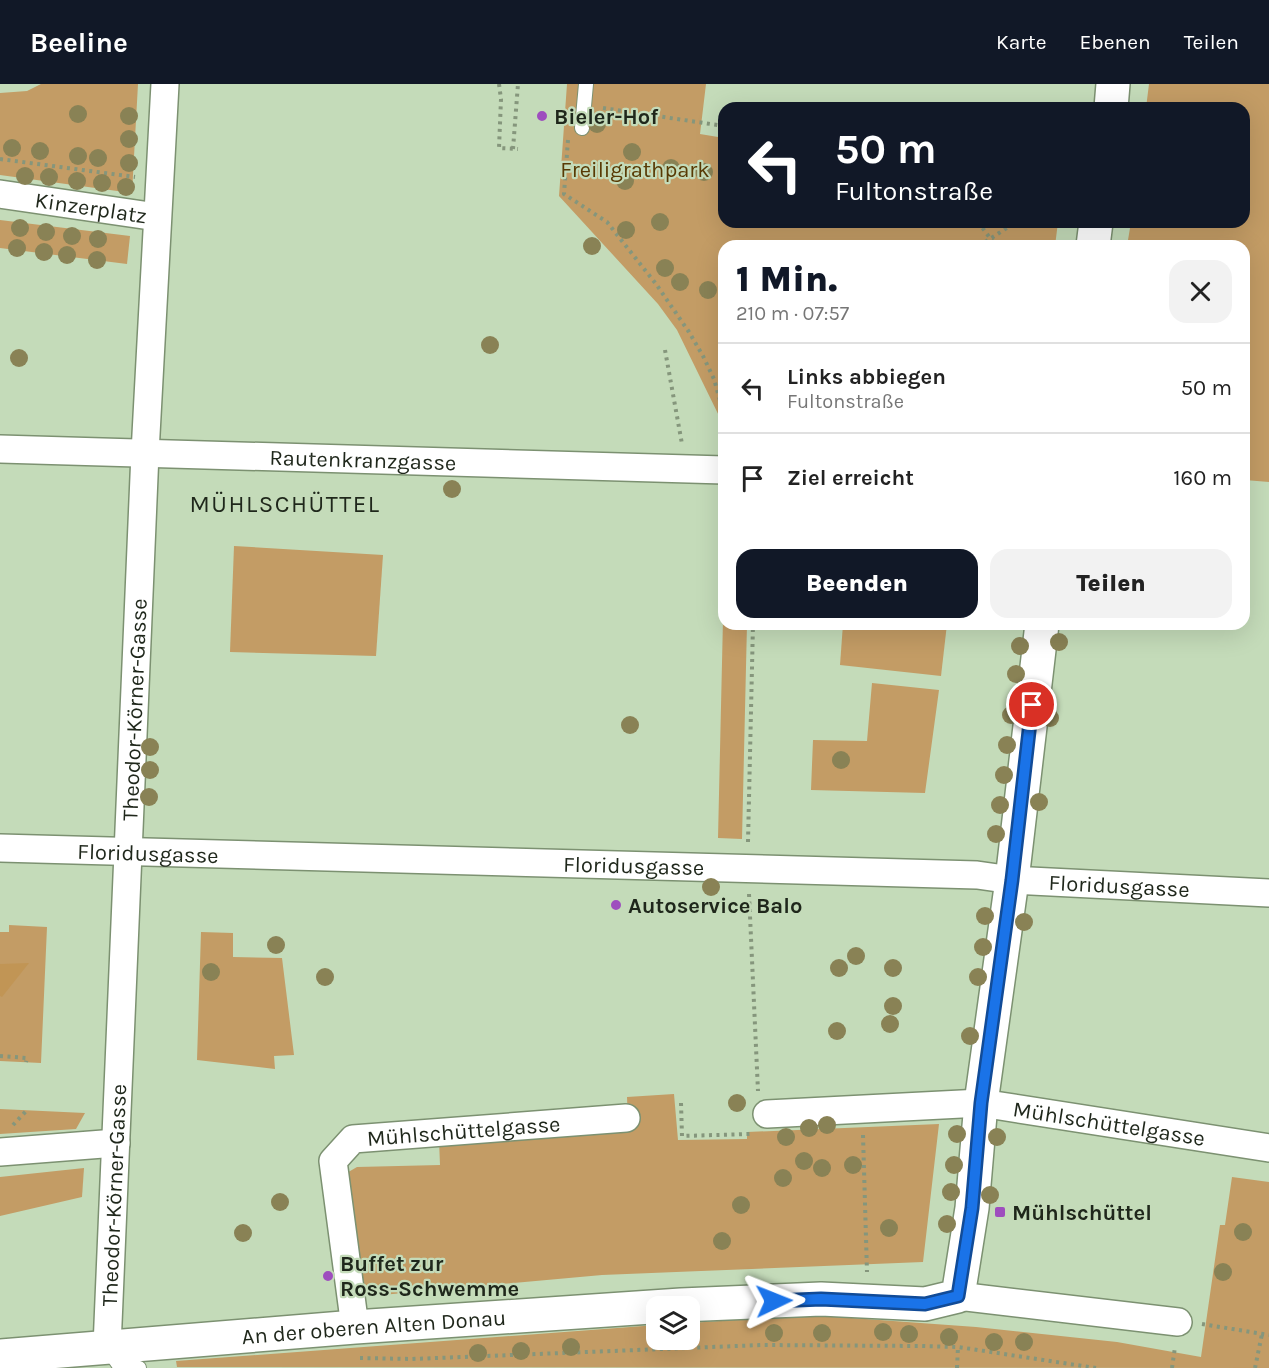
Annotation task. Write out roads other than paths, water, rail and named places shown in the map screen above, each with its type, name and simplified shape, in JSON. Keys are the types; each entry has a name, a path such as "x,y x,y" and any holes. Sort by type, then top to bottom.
{"street":[{"name":"Kinzerplatz","path":"0,194 157,217 165,84"},
{"path":"1112,102 1113,84"},
{"name":"Theodor-Körner-Gasse","path":"107,1347 127,853 157,217"},
{"name":"Rautenkranzgasse","path":"0,449 718,470"},
{"path":"958,1296 972,1208 981,1103 1012,880 1041,630"},
{"name":"Floridusgasse","path":"0,848 977,875 1012,880 1269,893"},
{"name":"Mühlschüttelgasse","path":"764,1115 981,1103 1269,1148"},
{"name":"Mühlschüttelgasse","path":"354,1343 333,1161 353,1139 626,1118"},
{"path":"0,1152 116,1143"},
{"name":"An der oberen Alten Donau","path":"0,1356 107,1347 354,1343 681,1305 821,1299 925,1304 958,1296 1178,1322"}],"lane":[{"path":"582,128 586,84"},
{"path":"107,1347 119,1365 140,1368"}],"place":[{"name":"Bieler-Hof","path":"542,116"},
{"name":"Autoservice Balo","path":"616,905"},
{"name":"Mühlschüttel","path":"1000,1212"},
{"name":"Buffet zur Ross-Schwemme","path":"328,1276"}],"district":[{"name":"MÜHLSCHÜTTEL","path":"285,504"}],"park label":[{"name":"Freiligrathpark","path":"635,169"}]}
